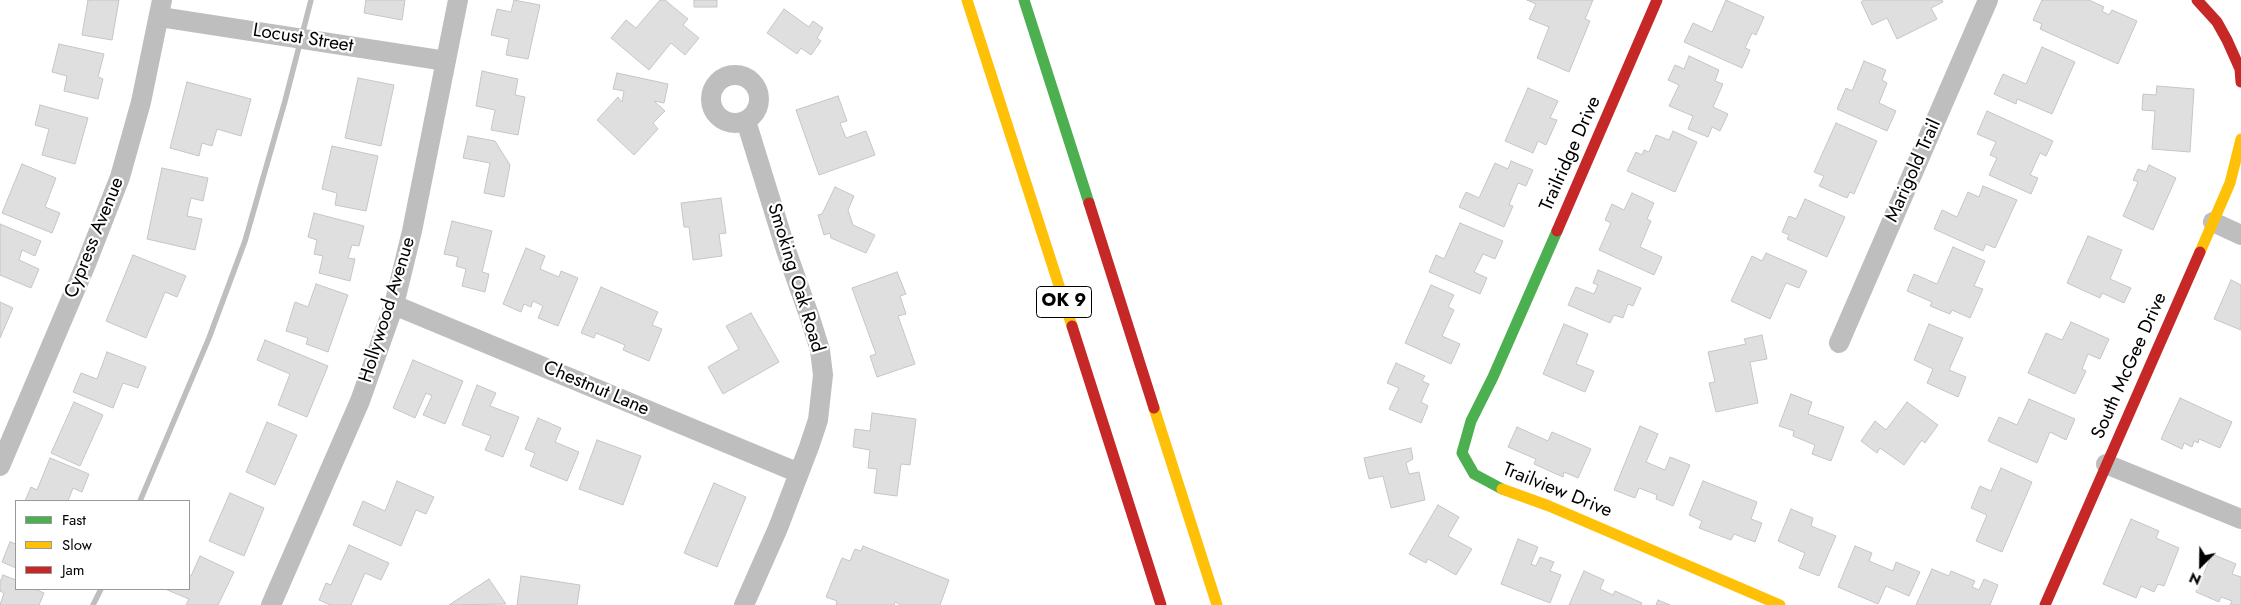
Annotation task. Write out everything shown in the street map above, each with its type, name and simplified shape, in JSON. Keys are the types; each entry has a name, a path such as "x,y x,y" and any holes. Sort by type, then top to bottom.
{"main road":[{"name":"OK 9","path":"967,0 1161,605"},
{"name":"OK 9","path":"1024,0 1217,605"},
{"name":"Trailridge Drive","path":"1516,323 1657,0"},
{"path":"2197,0 2217,22 2240,69 2241,82"},
{"name":"South McGee Drive","path":"2045,605 2230,183 2241,139"},
{"name":"Trailview Drive","path":"1516,323 1465,439 1462,453 1474,474 1495,486 1549,506 1780,605"}],"street":[{"name":"Hollywood Avenue","path":"271,605 356,410 394,305 412,231 458,0"},
{"name":"Marigold Trail","path":"1839,343 1988,0"},
{"name":"Locust Street","path":"161,9 274,35 446,61"},
{"name":"Cypress Avenue","path":"0,466 90,256 120,177 134,130 161,9"},
{"name":"Smoking Oak Road","path":"744,605 799,473 818,420 823,374 820,350 746,120"},
{"path":"2213,222 2241,235"},
{"name":"Chestnut Lane","path":"394,305 799,473"},
{"path":"2106,464 2241,519"}],"building":[{"path":"88,0 119,0 112,40 82,35"},
{"path":"366,0 405,0 402,20 364,13"},
{"path":"514,0 540,5 528,59 506,55 509,39 491,35 497,9 511,12"},
{"path":"660,0 665,0 688,19 683,25 699,38 685,55 671,43 649,70 611,38 626,20 636,28"},
{"path":"694,0 717,0 717,7 694,7"},
{"path":"1527,0 1593,0 1585,19 1590,21 1569,72 1537,58 1549,27 1529,19 1536,4"},
{"path":"1726,0 1764,17 1756,35 1752,33 1745,48 1750,50 1742,68 1684,42 1693,23 1712,32"},
{"path":"1864,0 1942,0 1943,2 1931,8 1937,19 1897,39 1887,18 1872,25 1861,2"},
{"path":"2042,0 2089,0 2104,7 2102,11 2109,15 2112,10 2137,21 2118,64 2040,29 2042,24 2033,20"},
{"path":"784,9 809,27 813,21 823,28 817,38 821,41 811,55 801,48 797,54 767,33"},
{"path":"59,44 104,54 98,77 103,79 98,99 64,91 67,76 52,72"},
{"path":"2042,47 2075,62 2052,114 2017,99 2016,104 1994,94 2003,74 2026,84"},
{"path":"1689,56 1719,70 1715,81 1723,84 1713,107 1728,114 1720,131 1712,127 1708,137 1688,129 1693,116 1669,106 1679,85 1668,80 1675,65 1684,69"},
{"path":"1864,61 1886,70 1882,80 1887,83 1879,103 1896,111 1887,131 1837,109 1846,88 1852,91"},
{"path":"482,71 518,79 515,95 525,97 518,135 491,130 495,110 476,106"},
{"path":"617,73 668,84 664,103 654,101 665,111 653,123 658,129 634,155 597,120 618,97 622,102 624,91 613,89"},
{"path":"358,78 394,85 381,146 345,138"},
{"path":"187,82 251,99 241,136 217,129 212,146 202,143 199,156 170,148"},
{"path":"2157,86 2194,89 2190,152 2152,149 2155,111 2142,110 2143,94 2156,95"},
{"path":"1528,88 1558,101 1550,118 1557,120 1546,145 1538,141 1533,153 1505,141"},
{"path":"838,96 847,121 840,123 846,138 866,131 875,155 819,175 796,110"},
{"path":"40,105 88,118 75,164 42,155 49,129 35,125"},
{"path":"1987,111 2053,141 2046,156 2040,153 2030,175 2038,178 2031,194 1989,175 1997,158 1990,155 1996,142 1977,134"},
{"path":"1836,123 1877,141 1854,194 1850,192 1847,198 1819,186 1824,176 1814,172"},
{"path":"1673,131 1697,142 1675,192 1627,171 1636,152 1642,155 1644,150 1649,152 1656,135 1669,140"},
{"path":"468,136 495,141 510,165 504,197 484,193 490,163 463,158"},
{"path":"332,146 378,156 366,211 335,205 337,193 322,189"},
{"path":"1511,161 1533,170 1526,186 1518,183 1509,205 1513,206 1504,227 1459,207 1466,192 1479,198 1495,163 1508,169"},
{"path":"22,164 56,178 45,207 60,213 52,233 2,213"},
{"path":"2149,165 2176,178 2153,230 2123,216 2138,182 2133,180 2138,169 2146,172"},
{"path":"162,168 208,178 203,201 191,198 187,216 202,219 195,250 147,239"},
{"path":"1983,186 2017,200 1995,248 1986,244 1983,251 1934,229 1942,210 1957,217 1968,192 1979,197"},
{"path":"835,187 854,196 848,210 853,225 875,235 866,253 831,238 830,233 824,235 818,215 822,214"},
{"path":"1632,193 1654,203 1647,219 1651,221 1640,247 1662,257 1654,275 1599,250 1611,223 1605,220 1612,204 1624,210"},
{"path":"721,198 726,233 719,234 722,256 693,260 689,227 684,227 681,203"},
{"path":"1805,199 1845,217 1827,257 1787,239 1789,235 1782,232 1789,216 1796,219"},
{"path":"314,213 364,226 359,246 352,245 348,258 355,259 350,281 319,273 323,256 314,254 317,240 308,237"},
{"path":"452,221 492,231 482,272 489,274 485,292 462,286 466,269 456,266 458,257 444,254"},
{"path":"1460,223 1503,241 1495,259 1483,254 1474,272 1487,278 1480,294 1429,272 1436,255 1444,259"},
{"path":"0,224 41,241 35,256 22,250 19,260 39,269 31,288 0,275"},
{"path":"2088,236 2122,250 2110,279 2131,288 2124,303 2102,293 2100,298 2067,283"},
{"path":"1953,247 1985,261 1974,286 1983,289 1970,318 1952,310 1950,314 1930,306 1932,302 1907,291 1914,274 1937,284"},
{"path":"526,248 545,256 540,269 559,277 561,271 578,278 558,326 538,318 543,306 533,301 531,307 524,304 521,312 503,304"},
{"path":"1766,253 1807,271 1799,288 1786,283 1770,319 1731,301 1752,256 1762,261"},
{"path":"133,255 186,276 177,297 165,292 146,338 106,321"},
{"path":"1598,270 1641,288 1633,306 1628,304 1623,318 1614,315 1610,323 1568,305 1576,287 1594,294 1598,285 1593,283"},
{"path":"897,272 906,294 900,296 906,314 898,316 915,364 877,377 870,356 876,354 852,288"},
{"path":"2231,280 2241,285 2241,330 2214,319"},
{"path":"316,284 348,295 328,352 306,344 308,338 286,331 295,302 308,307"},
{"path":"1431,285 1454,295 1448,307 1454,310 1442,336 1460,344 1451,364 1405,343"},
{"path":"601,287 658,312 652,325 662,329 649,361 623,350 625,345 596,333 594,338 581,333"},
{"path":"0,302 13,308 0,338"},
{"path":"751,313 779,362 723,394 708,367 739,349 726,326"},
{"path":"2071,322 2109,339 2100,359 2088,354 2082,369 2086,371 2075,394 2028,373 2046,333 2062,340"},
{"path":"1564,324 1588,334 1576,364 1594,371 1585,392 1543,374"},
{"path":"1929,324 1963,338 1949,370 1966,377 1958,397 1927,383 1933,369 1914,360"},
{"path":"1762,335 1767,359 1750,362 1758,403 1716,412 1709,383 1715,382 1708,352 1746,344 1744,339"},
{"path":"265,340 328,366 307,417 278,405 290,374 257,360"},
{"path":"107,352 146,367 138,388 123,383 113,408 73,392 81,373 97,379"},
{"path":"413,360 463,381 445,424 423,415 432,396 426,393 415,418 393,408"},
{"path":"1396,363 1425,376 1422,381 1429,384 1421,402 1428,406 1421,423 1389,409 1399,388 1387,383"},
{"path":"477,385 496,393 490,406 519,417 503,457 485,450 491,436 462,425"},
{"path":"1791,394 1812,402 1808,414 1844,427 1831,461 1812,454 1815,445 1793,436 1794,431 1779,426"},
{"path":"2180,398 2232,422 2220,448 2199,439 2198,443 2194,441 2192,447 2184,443 2182,449 2161,439"},
{"path":"2029,399 2075,419 2066,440 2050,432 2037,463 1988,441 1999,417 2017,425"},
{"path":"74,402 103,415 80,466 51,453"},
{"path":"1907,402 1938,425 1925,443 1922,440 1904,465 1880,448 1877,453 1861,441 1875,421 1886,430"},
{"path":"872,413 916,419 910,465 901,464 897,496 874,493 877,469 868,468 870,450 853,447 855,429 870,431"},
{"path":"538,418 561,428 555,442 579,452 567,481 530,466 535,453 525,449"},
{"path":"267,422 297,435 275,485 246,472"},
{"path":"1640,426 1658,434 1646,462 1665,470 1670,457 1690,465 1673,506 1656,499 1657,495 1639,488 1635,498 1614,490"},
{"path":"1517,427 1548,441 1552,432 1591,449 1578,478 1564,472 1563,477 1534,464 1536,459 1508,447"},
{"path":"597,440 641,456 623,505 579,489"},
{"path":"1411,448 1413,459 1406,463 1409,474 1419,472 1425,500 1391,508 1383,476 1369,479 1364,458"},
{"path":"50,458 89,474 82,492 73,488 68,500 25,500 31,487 37,490"},
{"path":"2001,468 2032,482 2002,552 1976,541 1987,515 1971,508 1980,486 1991,491"},
{"path":"397,481 434,497 426,514 416,510 401,546 353,525 363,501 385,511"},
{"path":"1703,481 1757,502 1751,519 1762,523 1755,542 1734,534 1731,540 1699,528 1702,521 1689,515"},
{"path":"714,483 746,497 717,567 684,553"},
{"path":"230,493 264,508 244,556 209,541"},
{"path":"1438,505 1459,517 1448,536 1472,549 1456,575 1428,559 1426,563 1409,554"},
{"path":"1791,509 1813,518 1811,526 1836,536 1819,576 1799,568 1805,553 1778,541"},
{"path":"2131,519 2159,531 2156,538 2179,548 2164,586 2158,584 2154,592 2141,586 2136,598 2103,584"},
{"path":"1518,539 1538,547 1531,564 1536,566 1540,557 1554,562 1550,571 1561,575 1550,603 1501,584"},
{"path":"10,542 15,544 15,568 2,562"},
{"path":"349,545 389,563 381,580 365,573 351,605 330,605 319,600 326,583 331,585"},
{"path":"863,546 949,580 940,605 901,605 895,602 894,605 836,605 837,601 826,597 842,558 850,561 855,549 861,551"},
{"path":"1855,546 1872,553 1869,561 1893,571 1896,562 1920,572 1909,596 1886,586 1878,604 1838,587"},
{"path":"2212,554 2236,564 2232,574 2241,577 2241,605 2230,605 2232,601 2221,597 2219,602 2196,592"},
{"path":"200,556 234,572 218,605 186,605 189,599 167,590 190,590 191,576"},
{"path":"1932,569 1949,576 1951,571 1975,581 1972,587 1979,590 1984,579 1998,585 1990,605 1916,605"},
{"path":"1584,571 1604,580 1600,589 1613,595 1615,591 1642,603 1641,605 1569,605"},
{"path":"3,575 15,580 15,590 37,590 44,593 39,605 0,605 4,593 0,591 0,582"},
{"path":"521,576 580,585 577,605 517,605"},
{"path":"489,579 506,604 449,605"},
{"path":"1658,600 1670,605 1656,605"}],"waterway":[{"path":"140,500 209,338 245,241 285,101 311,0"},
{"path":"93,605 100,590"}],"traffic: fast":[{"path":"1024,0 1089,203"},
{"path":"1502,489 1474,474 1462,453 1471,421 1493,377 1557,231"}],"traffic: slow":[{"path":"967,0 1072,326"},
{"path":"2200,252 2230,183 2241,139"},
{"path":"1154,408 1217,605"},
{"path":"1502,489 1549,506 1780,605"}],"traffic: jam":[{"path":"1557,231 1657,0"},
{"path":"2197,0 2217,22 2227,40 2240,69 2241,82"},
{"path":"1089,203 1154,408"},
{"path":"2045,605 2200,252"},
{"path":"1072,326 1161,605"}]}
